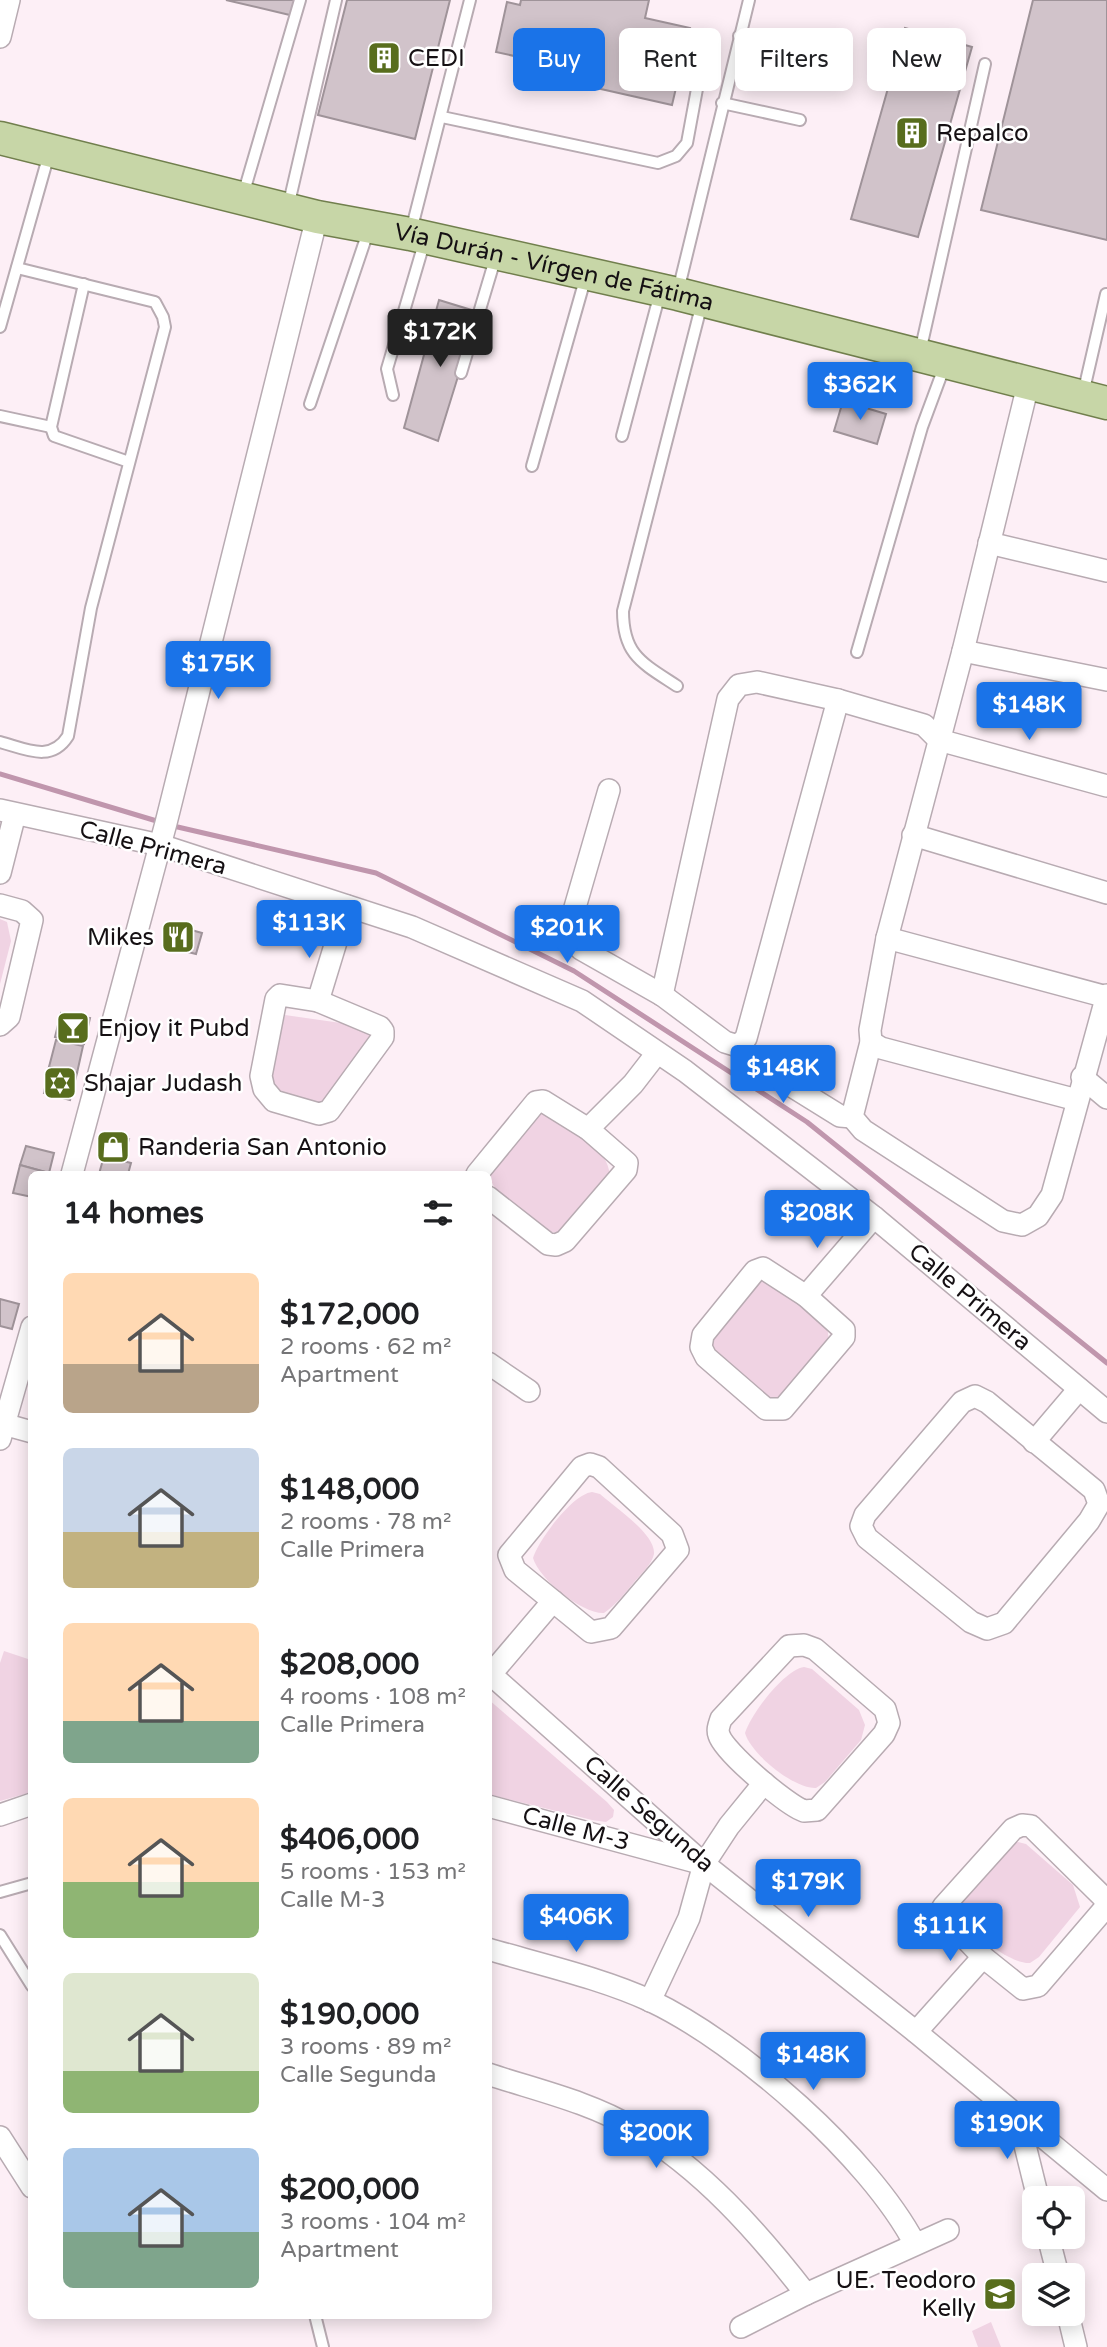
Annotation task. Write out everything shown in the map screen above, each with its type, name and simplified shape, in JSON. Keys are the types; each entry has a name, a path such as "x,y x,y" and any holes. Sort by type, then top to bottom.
{"main road":[{"name":"Vía Durán - Vírgen de Fátima","path":"0,138 302,213 497,253 680,295 1095,400"}],"street":[{"path":"0,37 9,0"},
{"path":"73,1171 160,845 302,213"},
{"path":"852,1118 871,1042 870,1030 887,938 963,651 1028,385"},
{"path":"989,543 1107,571"},
{"path":"963,651 1107,680"},
{"path":"662,995 727,698 739,685 757,682 838,700 924,725 939,740 1107,786"},
{"path":"738,1046 747,1038 838,700"},
{"path":"609,790 569,928 572,940 580,949 662,995 725,1042 738,1046 754,1062 840,1116 852,1118 863,1130 1003,1221 1022,1225 1038,1216 1052,1195 1107,997 887,938"},
{"path":"0,873 8,812"},
{"name":"Calle Primera","path":"8,812 160,845 412,927 582,1001 657,1052 874,1217 1107,1412"},
{"path":"914,835 1107,893"},
{"path":"0,905 29,914 32,920 9,1017 0,1025"},
{"path":"318,1001 347,906"},
{"path":"280,995 290,995 318,1001 380,1027 383,1031 383,1037 337,1104 330,1111 319,1114 274,1101 264,1089 261,1076 276,999 280,995"},
{"path":"871,1042 881,1048 1077,1100"},
{"path":"588,1129 633,1084 657,1052"},
{"path":"1083,1077 1107,1097"},
{"path":"480,1171 537,1102 550,1102 624,1157 626,1170 565,1241 556,1245 548,1244 492,1200"},
{"path":"806,1296 874,1217"},
{"path":"763,1268 806,1296 840,1323 844,1337 783,1409 766,1409 706,1357 701,1347 703,1335 755,1271 763,1268"},
{"path":"28,1341 2,1429 28,1432"},
{"path":"492,1366 529,1391"},
{"path":"1034,1442 1079,1389"},
{"path":"975,1395 1034,1442 1094,1490 1099,1504 1089,1521 1004,1623 987,1629 971,1622 867,1538 861,1525 865,1515 962,1402 975,1395"},
{"path":"590,1464 599,1467 672,1534 678,1550 611,1628 591,1632 553,1601 514,1570 509,1555 582,1467 590,1464"},
{"path":"492,1670 553,1601"},
{"path":"804,1645 815,1649 885,1709 889,1723 884,1734 817,1810 804,1811 795,1808 764,1783 722,1742 718,1733 721,1719 789,1646 804,1645"},
{"name":"Calle Segunda","path":"492,1676 704,1864 1017,2113 1107,2190"},
{"path":"650,2001 690,1918 704,1864 729,1826 764,1783"},
{"path":"0,1815 28,1805"},
{"name":"Calle M-3","path":"492,1807 704,1864"},
{"path":"1022,1825 1031,1826 1101,1893 1105,1899 1105,1908 1038,1986 1023,1990 983,1957 949,1923 943,1915 943,1907 1013,1829 1022,1825"},
{"path":"492,1950 650,2001 700,2028 753,2064 846,2153 899,2214 915,2245"},
{"path":"916,2032 983,1957"},
{"path":"492,2075 586,2106 633,2127 717,2194 769,2246 806,2294"},
{"path":"1017,2113 1035,2186"},
{"path":"0,2137 8,2168 28,2184"},
{"path":"741,2327 806,2294 948,2230"},
{"path":"1071,2326 1076,2347"}],"lane":[{"path":"242,198 300,0"},
{"path":"302,213 336,0"},
{"path":"393,395 387,369 470,0"},
{"path":"741,28 749,0"},
{"path":"677,686 643,663 623,637 623,611 680,295 735,52"},
{"path":"857,652 922,428 985,64"},
{"path":"442,117 658,163 676,156 687,143 697,91"},
{"path":"722,103 800,120"},
{"path":"0,327 50,150"},
{"path":"310,404 370,227"},
{"path":"461,373 497,253"},
{"path":"0,742 48,754 60,748 68,736 91,608 165,327 155,302 18,268"},
{"path":"532,466 586,274"},
{"path":"84,284 50,418 51,427 54,436 129,462"},
{"path":"1095,400 1107,294"},
{"path":"622,436 680,295"},
{"path":"0,416 51,427"},
{"path":"0,1892 28,1883"},
{"path":"0,1934 28,1980"},
{"path":"316,2319 323,2347"}],"shaded area":[{"path":"0,919 7,922 11,941 0,984"},
{"path":"285,1015 362,1026 373,1041 327,1107 287,1099 269,1083"},
{"path":"549,1111 596,1147 608,1165 610,1176 560,1232 549,1232 497,1192 492,1183 492,1166 540,1112"},
{"path":"768,1277 827,1326 829,1341 779,1398 769,1398 711,1350 712,1332 753,1281"},
{"path":"592,1492 600,1494 641,1530 653,1546 654,1554 646,1569 604,1613 584,1608 562,1594 544,1576 533,1558 542,1540 558,1519 576,1500"},
{"path":"4,1651 28,1659 28,1793 0,1801 0,1663"},
{"path":"804,1667 812,1669 859,1710 865,1725 861,1740 825,1782 816,1788 785,1777 764,1760 745,1733 769,1694 787,1676"},
{"path":"492,1702 614,1810 613,1817 606,1822 492,1795"},
{"path":"1010,1844 1026,1844 1073,1885 1080,1907 1039,1957 1030,1963 1010,1958 988,1944 970,1926 959,1908 962,1898"},
{"path":"991,2322 1001,2347 978,2347 972,2331"}],"building":[{"path":"226,0 298,0 294,16"},
{"name":"CEDI","path":"347,0 450,0 415,139 318,115"},
{"path":"521,0 649,0 645,18 690,28 619,28 619,91 675,91 672,105 605,90 605,28 513,28 513,56 496,52 507,2 520,5"},
{"path":"1033,0 1107,0 1107,240 981,210"},
{"name":"Repalco","path":"966,45 972,47 966,68"},
{"name":"Repalco","path":"887,91 959,91 918,237 851,219"},
{"path":"439,300 478,312 438,441 404,428"},
{"path":"843,401 886,414 877,444 834,431"},
{"path":"170,924 202,933 196,954 164,946"},
{"name":"Enjoy it Pubd","path":"61,1013 90,1018 84,1044 55,1037"},
{"path":"56,1040 83,1046 77,1073 49,1067"},
{"name":"Shajar Judash","path":"49,1067 77,1073 70,1100 44,1093"},
{"path":"109,1134 129,1139 123,1160 104,1156"},
{"path":"26,1146 54,1153 50,1171 20,1165"},
{"path":"104,1156 131,1163 129,1171 100,1171"},
{"path":"20,1165 42,1171 28,1171 28,1196 13,1193"},
{"path":"0,1299 19,1304 12,1329 0,1326"}],"waterway":[{"path":"0,774 160,822"},
{"path":"169,825 376,873 574,971 807,1122 1107,1363"}],"place":[{"name":"CEDI","path":"384,58"},
{"name":"Repalco","path":"912,133"},
{"name":"Mikes","path":"178,937"},
{"name":"Enjoy it Pubd","path":"73,1028"},
{"name":"Shajar Judash","path":"60,1083"},
{"name":"Randeria San Antonio","path":"113,1147"},
{"name":"UE. Teodoro Kelly","path":"1000,2294"}]}
